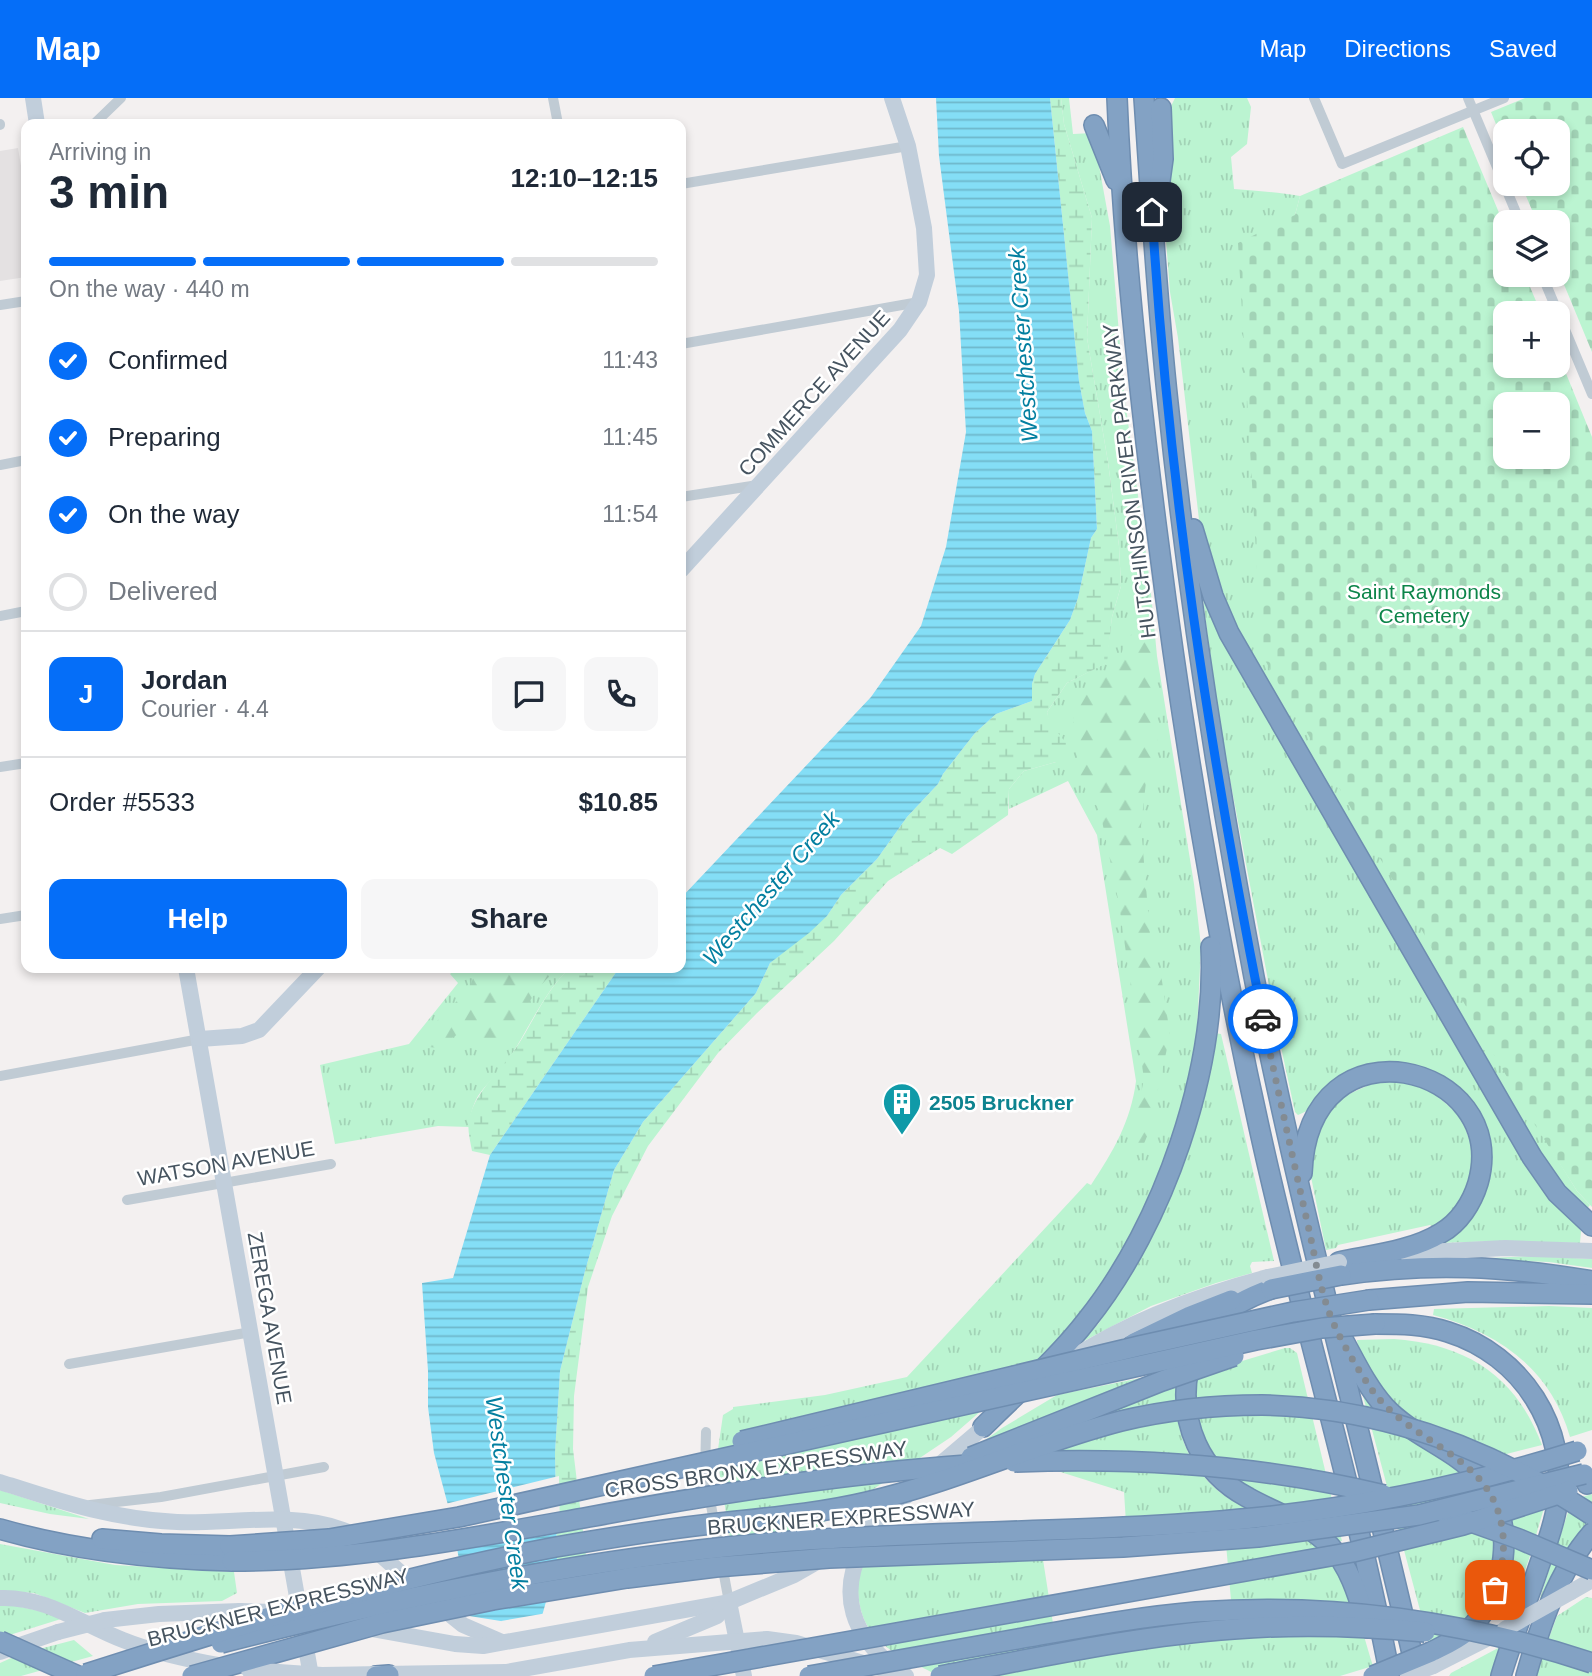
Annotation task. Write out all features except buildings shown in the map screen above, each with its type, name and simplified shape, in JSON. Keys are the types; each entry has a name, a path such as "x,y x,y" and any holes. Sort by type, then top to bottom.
{"highway":[{"name":"HUTCHINSON RIVER PARKWAY","path":"1116,98 1145,444 1166,605 1208,876 1225,971 1272,1186 1362,1542 1390,1676"},
{"path":"1153,103 1153,237 1175,465 1199,651 1223,804 1257,990 1328,1311 1427,1665"},
{"path":"1094,125 1122,194"},
{"path":"1175,465 1205,573 1229,634 1532,1157 1557,1193 1592,1226"},
{"path":"982,1427 1089,1318 1135,1245 1162,1186 1191,1105 1206,1045 1212,978 1208,876"},
{"path":"982,1427 1103,1359 1175,1323 1269,1283 1340,1268 1430,1239 1443,1232 1457,1220 1474,1195 1480,1173 1477,1135 1467,1114 1445,1088 1415,1074 1382,1072 1352,1081 1328,1100 1310,1129 1303,1167 1304,1205"},
{"path":"1340,1268 1457,1265 1518,1270 1592,1281"},
{"path":"1269,1283 1223,1313 1201,1335 1191,1358 1186,1383 1185,1406 1189,1427 1203,1458 1227,1483 1245,1497 1301,1524 1324,1540 1335,1552 1353,1584 1384,1676"},
{"path":"374,1532 821,1421 1293,1312 1369,1300 1479,1292 1592,1294"},
{"path":"1328,1311 1368,1384 1380,1400 1400,1421 1471,1469 1487,1486 1497,1509 1503,1535 1504,1551 1500,1574 1492,1597 1468,1631 1427,1665 1373,1676"},
{"path":"783,1515 846,1501 898,1484 1208,1365 1311,1336 1375,1324"},
{"path":"0,1523 95,1539 172,1545 231,1554 482,1513 1256,1340 1322,1328 1410,1324 1461,1336 1499,1359 1524,1382 1536,1399 1550,1427 1558,1455 1560,1473 1556,1513 1501,1676"},
{"path":"0,1641 85,1675 290,1610 380,1586 490,1560 624,1536 847,1506 908,1492 1130,1419 1186,1410 1256,1405 1348,1413 1394,1423 1482,1453 1524,1473 1592,1515"},
{"name":"BRUCKNER EXPRESSWAY","path":"85,1675 362,1608 464,1586 583,1565 695,1550 833,1538 1145,1526 1269,1516 1347,1506 1435,1489 1585,1449"},
{"name":"CROSS BRONX EXPRESSWAY","path":"0,1529 116,1554 172,1559 231,1554 318,1559 373,1553 735,1491 858,1475 1000,1463 1109,1461 1244,1469 1354,1488 1476,1523 1539,1546 1592,1570"},
{"path":"654,1676 1353,1552 1474,1522 1589,1478"},
{"name":"BRUCKNER EXPRESSWAY","path":"192,1676 405,1618 627,1578 840,1557 1134,1546 1270,1536 1419,1515 1589,1478"},
{"path":"1526,1676 1558,1585 1575,1554 1592,1533"},
{"path":"809,1676 1129,1620 1243,1610 1335,1611 1425,1620 1512,1639 1592,1663"},
{"path":"940,1676 1166,1637 1278,1627 1345,1627 1438,1634 1510,1645 1592,1663"},
{"path":"0,1653 25,1643"}],"main road":[{"path":"33,98 36,119"},
{"name":"COMMERCE AVENUE","path":"686,565 900,330 919,302 926,275 924,228 908,146 892,98"},
{"name":"ZEREGA AVENUE","path":"187,973 311,1676"},
{"path":"200,1039 242,1036 259,1030 313,973"},
{"path":"1340,1268 1421,1252 1472,1248 1592,1251"},
{"path":"25,1643 105,1620 159,1614 240,1611 285,1613 455,1644 483,1646 729,1602 794,1575 850,1542 887,1515 982,1427"},
{"path":"0,1482 105,1514 152,1520 284,1521 325,1525 353,1535 463,1625 504,1643"},
{"path":"887,1515 870,1536 855,1563 851,1579 851,1601 859,1628 869,1643 886,1660 909,1676"},
{"path":"1408,1676 1505,1629 1592,1580"},
{"path":"0,1598 22,1599 48,1605 99,1630 153,1651 248,1670 321,1675 501,1674 643,1648 767,1639 796,1643 909,1676"},
{"path":"729,1602 744,1676"},
{"path":"643,1648 718,1616 729,1602"}],"street":[{"path":"99,119 121,98"},
{"path":"553,98 557,119"},
{"path":"1314,98 1342,164 1504,98"},
{"path":"1468,98 1515,210"},
{"path":"686,183 908,146"},
{"path":"1547,287 1592,394"},
{"path":"0,305 21,302"},
{"path":"686,343 919,302"},
{"path":"0,465 21,461"},
{"path":"686,496 760,485"},
{"path":"0,616 21,612"},
{"path":"0,767 21,764"},
{"path":"0,919 21,916"},
{"path":"0,1076 200,1039"},
{"name":"WATSON AVENUE","path":"127,1200 331,1164"},
{"path":"69,1364 251,1332"},
{"path":"706,1432 705,1473 729,1602"},
{"path":"66,1503 99,1504 161,1497 324,1467"}],"shaded area":[{"path":"18,148 21,166 21,278 0,281 0,151"}],"green space":[{"path":"1050,98 1061,98 1064,124 1092,218 1087,338 1108,462 1119,546 1121,586 1112,617 1107,663 1067,683 1047,712 1050,723 1071,749 1056,762 1024,771 1009,789 1008,815 952,854 940,848 888,881 834,941 718,1053 648,1146 612,1216 588,1287 574,1396 573,1449 586,1556 557,1562 555,1453 560,1371 614,1170 643,1122 756,993 770,963 827,916 841,895 877,859 907,817 938,784 975,733 996,714 1032,701 1035,674 1070,620 1078,598 1091,538 1097,529 1092,431 1085,413 1079,381"},
{"path":"1061,98 1069,98 1073,134 1093,133 1110,226 1124,393 1150,583 1157,656 1194,884 1201,946 1196,1052 1181,1112 1153,1191 1112,1272 1066,1337 951,1437 814,1529 732,1551 717,1456 723,1415 733,1407 825,1395 907,1377 1087,1183 1091,1185 1120,1136 1134,1096 1136,1081 1097,835 1068,781 1009,809 1009,789 1024,771 1056,762 1047,712 1067,683 1106,663 1112,617 1121,586 1119,546 1108,462 1087,338 1092,218 1064,124"},
{"path":"1175,98 1247,98 1251,107 1247,144 1231,157 1234,189 1300,196 1295,215 1521,1100 1577,1191 1590,1205 1585,1211 1558,1184 1231,624 1201,537 1178,338 1170,292 1165,227 1169,110"},
{"path":"1525,98 1592,98 1592,352 1565,287 1570,287 1570,210 1532,210 1526,196 1570,196 1570,119 1494,119 1491,112"},
{"name":"Saint Raymonds Cemetery","path":"1463,127 1498,210 1493,210 1493,287 1530,287 1536,301 1493,301 1493,378 1568,378 1592,437 1592,1207 1577,1191 1532,1120 1262,655 1238,243 1295,215 1300,196"},
{"path":"1200,575 1581,1231 1580,1243 1441,1243 1487,1159 1439,1077 1332,1085 1309,1110 1298,1115 1295,1112 1218,716"},
{"path":"1135,629 1150,634 1158,726 1157,760 1146,782 1141,826 1150,935 1162,981 1170,1035 1148,1134 1143,1146 1133,1147 1133,1131 1144,1079 1119,904 1100,811 1083,785 1078,771 1077,745 1073,730 1074,709 1093,682 1117,665 1125,644"},
{"path":"475,973 553,973 533,996 503,1052 494,1058 482,1054 480,1039 472,1029 458,1034 437,1048 422,1046 424,1034 469,989"},
{"path":"565,973 544,1000 506,1063 478,1096 469,1127 438,1126 335,1144 320,1065 409,1044 458,983 450,974"},
{"path":"565,973 616,973 490,1155 472,1151 468,1123 472,1109 516,1048"},
{"path":"1214,1033 1221,1034 1274,1261 1252,1262 1252,1273 1151,1306 1082,1342 1099,1323 1137,1260"},
{"path":"1382,1079 1426,1086 1461,1117 1474,1152 1467,1194 1438,1229 1430,1225 1326,1250 1310,1172 1310,1145 1336,1100"},
{"path":"1533,1256 1592,1259 1592,1268 1549,1262 1470,1259"},
{"path":"1549,1306 1592,1308 1592,1430 1570,1437 1550,1392 1519,1357 1479,1332 1433,1315 1434,1309"},
{"path":"1394,1339 1444,1348 1485,1368 1503,1382 1518,1400 1542,1445 1483,1460 1466,1456 1382,1396 1357,1340"},
{"path":"1285,1348 1297,1353 1342,1541 1337,1541 1237,1480 1219,1463 1200,1432 1193,1387 1199,1374"},
{"path":"1170,1372 1178,1378 1176,1396 1180,1432 1195,1464 1218,1491 1244,1507 1299,1532 1329,1558 1353,1602 1373,1666 1340,1676 939,1676 896,1653 874,1635 866,1624 858,1591 861,1567 873,1545 1039,1534 1054,1630 1231,1600 1225,1533 1127,1538 1124,1492 987,1449 939,1473 1002,1428 1057,1395"},
{"path":"1359,1381 1444,1459 1475,1482 1495,1535 1493,1569 1484,1594 1471,1616 1453,1631 1429,1644"},
{"path":"0,1490 89,1519 0,1503"},
{"path":"1592,1494 1592,1521 1565,1554 1544,1599 1540,1598 1572,1500"},
{"path":"1544,1508 1508,1617 1491,1614 1512,1518"},
{"path":"0,1544 115,1565 234,1572 237,1593 222,1601 138,1604 85,1613 34,1593 0,1591"},
{"path":"1586,1597 1592,1598 1592,1676 1535,1676 1557,1616"},
{"path":"12,1605 61,1619 0,1638 0,1606"},
{"path":"74,1640 93,1656 21,1676 0,1676 0,1663 20,1654"},
{"path":"1500,1647 1490,1676 1449,1676 1451,1673"}],"water":[{"name":"Westchester Creek","path":"936,98 1050,98 1079,381 1085,413 1092,431 1097,529 1091,538 1078,598 1070,620 1035,674 1032,701 996,714 975,733 938,784 907,817 877,859 841,895 827,916 770,963 756,993 643,1122 614,1170 560,1371 555,1453 557,1562 542,1616 507,1622 469,1616 452,1520 434,1453 428,1407 422,1283 453,1278 490,1155 616,973 686,973 686,893 871,697 921,626 946,547 966,432 959,311 939,156"}],"pier":[{"path":"559,1476 560,1533 455,1551 445,1504"},
{"path":"547,1613 560,1676 512,1676 504,1625 501,1621"}],"way so far":[{"path":"1263,1019 1328,1311 1368,1384 1386,1407 1410,1429 1471,1469 1487,1486 1500,1517 1503,1535 1503,1559 1495,1590"}],"place":[{"name":"2505 Bruckner","path":"902,1136"}],"route":[{"path":"1152,212 1168,405 1199,651 1230,848 1263,1019"}]}
